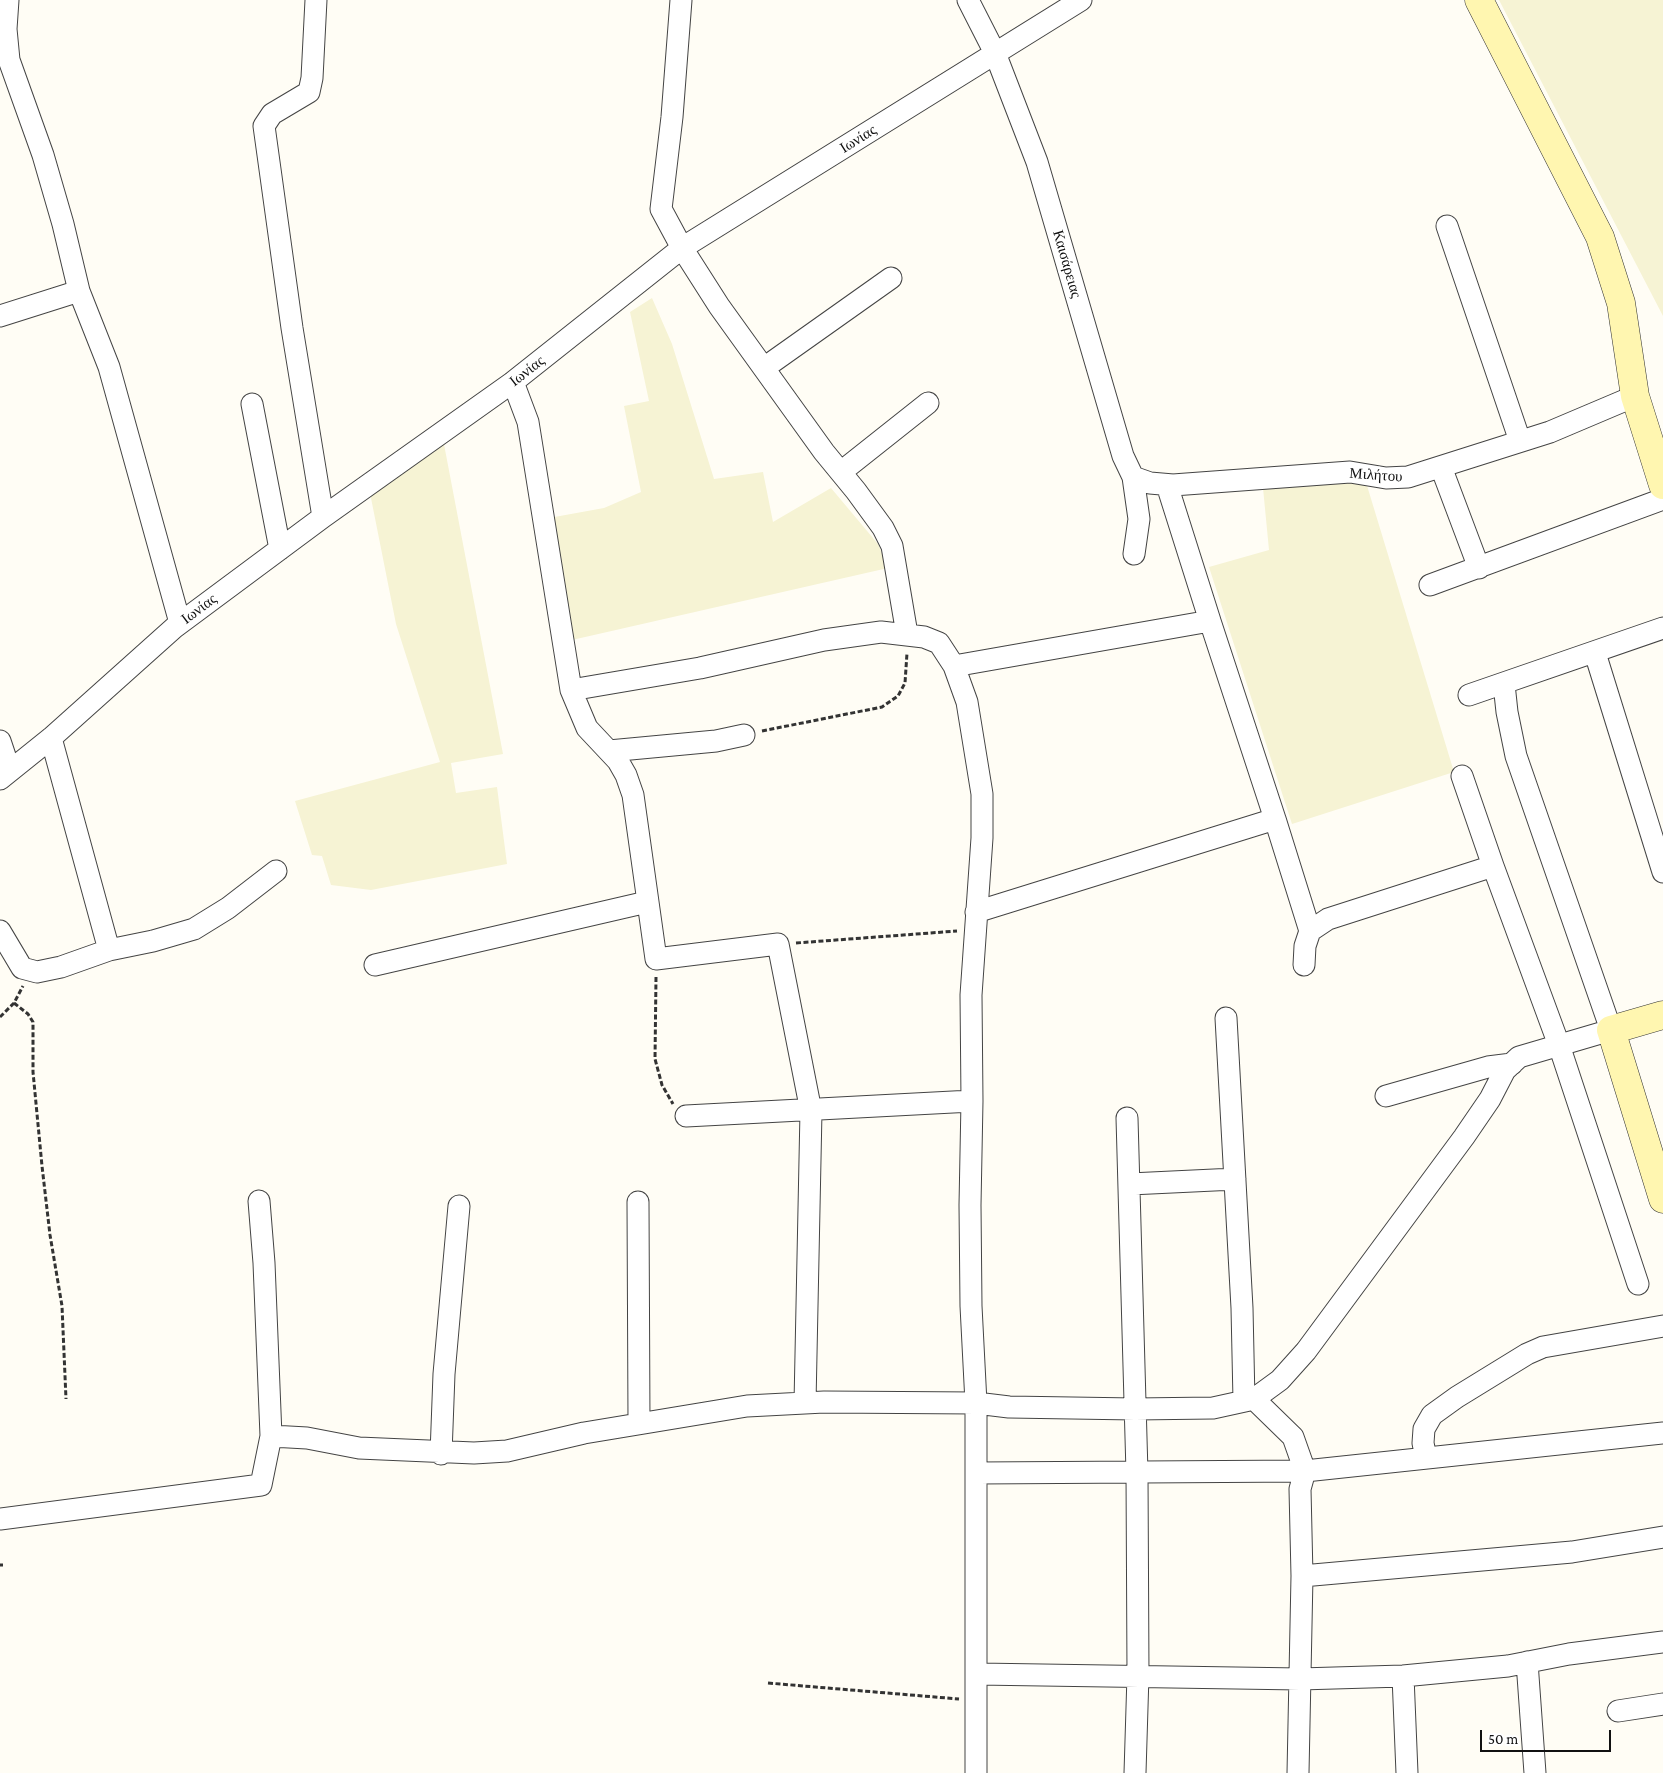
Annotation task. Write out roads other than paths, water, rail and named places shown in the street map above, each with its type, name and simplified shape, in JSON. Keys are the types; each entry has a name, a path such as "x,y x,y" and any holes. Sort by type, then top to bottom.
{"street":[{"path":"8,0 6,29 9,60 43,155 63,224 79,291 109,367 180,624"},
{"path":"316,0 312,78 309,92 272,114 264,126 292,328 323,517"},
{"path":"681,0 672,117 661,210 682,248 719,306 883,528 892,546 907,634"},
{"name":"Καισάρειας","path":"968,0 995,53 1037,162 1123,456 1133,478 1139,519 1134,554"},
{"name":"Ιωνίας","path":"5,775 51,738 180,624 323,517 513,382 682,248 1080,0"},
{"path":"1479,0 1600,237 1621,303 1635,396 1663,485"},
{"path":"1447,226 1520,442"},
{"path":"764,368 891,278"},
{"path":"0,316 79,291"},
{"path":"513,382 528,422 532,440 571,690 587,728 609,751 626,775 633,795 656,959 778,944 810,1111 805,1403"},
{"name":"Μιλήτου","path":"1133,478 1167,485 1249,481 1350,472 1386,478 1408,477 1520,442 1635,396"},
{"path":"841,472 928,403"},
{"path":"252,404 280,549"},
{"path":"1441,467 1479,568"},
{"path":"1167,485 1310,931"},
{"path":"1430,585 1663,499"},
{"path":"954,666 1210,621"},
{"path":"1469,695 1663,628"},
{"path":"571,690 700,668 824,640 881,632 924,637 939,643 954,666 967,702 982,794 982,838 971,995 971,1306 976,1403 977,1473 978,1674 976,1773"},
{"path":"1595,653 1663,872"},
{"path":"1504,684 1507,712 1516,756 1611,1030 1663,1199"},
{"path":"609,751 716,741 744,735"},
{"path":"51,738 108,950"},
{"path":"0,741 5,775"},
{"path":"1462,776 1559,1045 1638,1284"},
{"path":"975,921 1275,820"},
{"path":"1304,965 1304,946 1310,931 1328,919 1493,866"},
{"path":"0,930 22,968 37,972 61,967 108,950 152,941 194,929 228,908 276,871"},
{"path":"375,965 647,902"},
{"path":"271,1436 307,1438 359,1448 442,1454 507,1451 639,1424 747,1406 805,1403 976,1403 1008,1406 1135,1409 1213,1408 1249,1400 1280,1380 1306,1351 1464,1137 1490,1100 1505,1070 1520,1057 1663,1016"},
{"path":"1226,1018 1234,1179 1249,1400 1293,1437 1305,1471 1300,1489 1302,1576 1298,1773"},
{"path":"1386,1096 1488,1067 1512,1064"},
{"path":"686,1116 810,1111 972,1101"},
{"path":"1128,1118 1137,1473 1138,1676 1135,1773"},
{"path":"1130,1184 1234,1179"},
{"path":"0,1518 261,1485 271,1436 264,1264 259,1201"},
{"path":"638,1202 639,1424"},
{"path":"442,1454 444,1374 459,1206"},
{"path":"1426,1458 1424,1429 1432,1416 1480,1382 1527,1354 1551,1346 1663,1326"},
{"path":"977,1473 1305,1471 1663,1433"},
{"path":"1302,1576 1572,1552 1663,1537"},
{"path":"978,1674 1300,1679 1403,1676 1459,1672 1663,1642"},
{"path":"1527,1662 1535,1773"},
{"path":"1403,1676 1407,1773"},
{"path":"1618,1711 1663,1704"}]}
